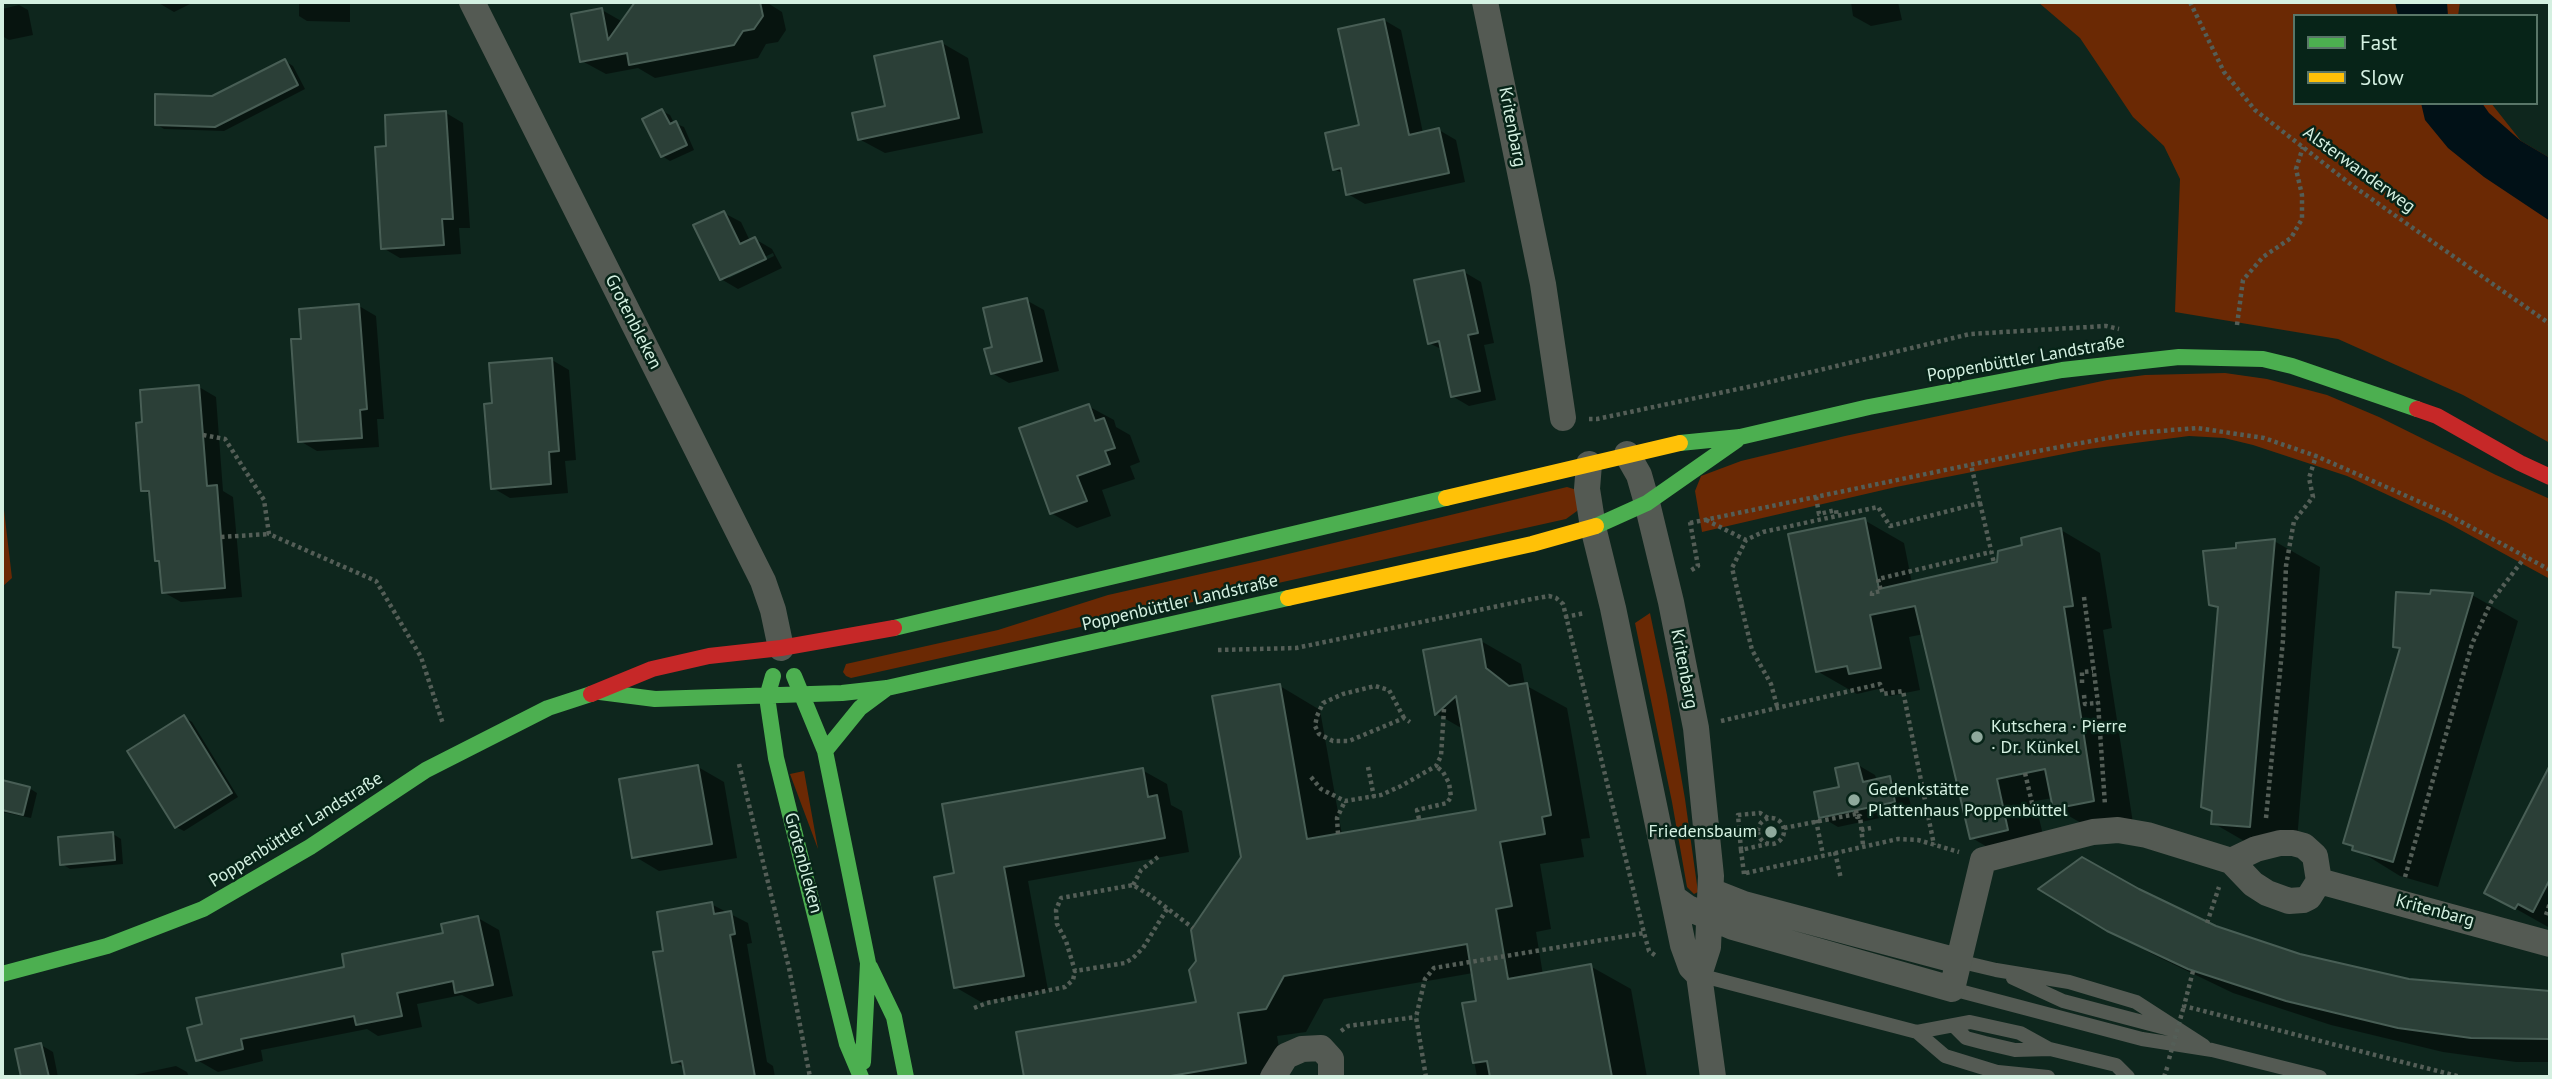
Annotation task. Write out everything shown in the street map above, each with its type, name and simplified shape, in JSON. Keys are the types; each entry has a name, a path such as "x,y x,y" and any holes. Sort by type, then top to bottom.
{"main road":[{"name":"Poppenbüttler Landstraße","path":"2,974 107,946 203,909 310,848 426,769 548,708 598,692 663,666 709,656 781,648 911,625 1689,441 1741,437 1882,404 2062,370 2179,357 2232,357 2263,359 2292,366 2437,416 2550,477"},
{"name":"Poppenbüttler Landstraße","path":"598,692 655,699 767,697 887,688 1518,547 1593,527 1647,502 1741,437"},
{"name":"Grotenbleken","path":"781,648 825,751 868,962 894,1017 906,1077"},
{"name":"Grotenbleken","path":"781,648 767,697 776,758 847,1044 861,1077"},
{"path":"825,751 860,708 887,688"},
{"name":"Grotenbleken","path":"861,1077 868,962"}],"street":[{"name":"Grotenbleken","path":"472,2 763,581 773,610 781,648"},
{"name":"Kritenbarg","path":"1485,2 1543,284 1563,418"},
{"name":"Kritenbarg","path":"1628,454 1639,475 1647,502 1674,615 1696,728 1711,884 1708,947 1699,975"},
{"name":"Kritenbarg","path":"1589,464 1587,489 1593,527 1688,958 1699,975 1713,1077"},
{"path":"1674,898 1688,908 1752,932 1952,989 1983,860 2106,830 2147,835 2231,860 2253,884 2267,893 2290,901 2303,901 2309,897 2319,881 2315,856 2304,846 2293,843 2256,849 2231,860"},
{"name":"Kritenbarg","path":"2319,881 2550,944"},
{"path":"1711,884 1744,904 1958,961"},
{"path":"1273,1077 1286,1056 1302,1049 1321,1048 1331,1059 1331,1077"}],"lane":[{"path":"1958,961 2069,982 2137,1002 2211,1050"},
{"path":"1699,975 1917,1032 1953,1026 1966,1038 1985,1043 2015,1050 2050,1049 2116,1065 2128,1077"},
{"path":"1952,989 2142,1039 2211,1050 2320,1077"},
{"path":"1917,1032 1945,1056 2002,1074 2048,1077"}],"path":[{"name":"Alsterwanderweg","path":"2190,2 2224,72 2255,110 2353,186 2550,324"},
{"path":"2232,357 2243,280 2263,257 2291,238 2302,219 2302,195 2296,169 2303,147"},
{"path":"1597,419 1743,388 1970,334 2106,326 2131,331"},
{"path":"1690,523 2135,433 2197,428 2264,438 2316,456 2445,513 2550,570"},
{"path":"203,435 225,439 264,500 269,534"},
{"path":"2266,822 2283,640 2286,566 2294,521 2313,497 2309,478 2316,456"},
{"path":"1971,465 1994,563"},
{"path":"1815,497 1819,514 1836,510 1837,517"},
{"path":"1777,706 1771,684 1752,650 1732,568 1746,540 1763,532 1878,507 1891,526 1980,503"},
{"path":"1705,520 1746,540"},
{"path":"221,537 269,534 376,581 421,657 453,755"},
{"path":"1872,596 1872,593 1881,591 1878,579 1991,552"},
{"path":"2400,902 2409,857 2472,644 2491,602 2525,557"},
{"path":"1210,651 1296,648 1549,596 1556,598 1563,604 1649,951 1657,957"},
{"path":"2084,597 2098,703 2106,830"},
{"path":"2082,682 2081,672 2094,671"},
{"path":"1696,728 1777,706 1880,684 1882,694 1903,691 1934,845"},
{"path":"1404,718 1349,740 1333,741 1319,734 1315,726 1323,703 1343,694 1375,686 1389,690 1404,718 1410,722"},
{"path":"2084,695 2085,704 2098,703"},
{"path":"1311,777 1321,789 1345,801 1374,797 1401,786 1436,766 1442,749 1444,709"},
{"path":"739,764 789,968 810,1077"},
{"path":"1419,819 1418,810 1447,803 1451,797 1449,783 1436,766"},
{"path":"1367,767 1374,797"},
{"path":"2025,773 2041,845"},
{"path":"1338,834 1337,818 1345,801"},
{"path":"1784,828 1858,812 1863,845"},
{"path":"1741,850 1780,841 1784,828 1780,821 1760,813 1738,815 1741,850 1744,874"},
{"path":"1768,818 1761,823 1758,830 1760,839 1768,844"},
{"path":"1816,820 1823,855"},
{"path":"1861,830 1871,828"},
{"path":"1711,884 1863,845 1898,839 1918,840 1983,860"},
{"path":"1835,852 1841,879"},
{"path":"1133,885 1141,870 1158,857"},
{"path":"974,1008 1065,987 1073,980 1076,971 1066,941 1057,925 1056,910 1060,898 1133,885 1193,928"},
{"path":"2207,923 2216,893"},
{"path":"1076,971 1125,963 1133,958 1143,948 1167,909"},
{"path":"1426,1077 1416,1017 1425,979 1434,968 1644,933"},
{"path":"2164,1077 2193,971"},
{"path":"2184,1006 2461,1077"},
{"path":"1321,1048 1348,1026 1416,1017"}],"shaded area":[{"path":"2038,2 2460,2 2458,14 2293,14 2293,105 2493,105 2521,141 2550,158 2550,443 2463,395 2338,339 2175,312 2180,179 2164,146 2133,117 2080,38"},
{"path":"2395,2 2447,2 2448,14 2398,14"},
{"path":"2421,105 2483,105 2521,141 2550,158 2550,221 2484,177 2448,148 2425,120"},
{"path":"2225,373 2267,379 2327,395 2550,499 2550,579 2446,522 2347,476 2253,445 2224,438 2189,436 2089,449 1896,487 1702,532 1695,491 1701,476 1741,461 2107,380 2145,375"},
{"path":"1567,487 1577,490 1582,498 1577,511 1566,519 851,678 843,672 846,664 998,630 1108,595"},
{"path":"2,493 12,578 2,587"},
{"path":"1650,613 1685,799 1698,892 1694,894 1687,887 1635,623"},
{"path":"804,771 818,849 790,774"}],"building":[{"path":"635,2 760,2 763,16 754,29 743,31 734,45 629,65 627,53 580,62 571,14 602,8 608,40"},
{"path":"1384,19 1409,135 1439,128 1449,173 1346,195 1341,168 1333,170 1325,133 1359,125 1338,29"},
{"path":"942,41 959,118 858,140 852,113 885,106 874,56"},
{"path":"285,59 298,85 215,127 155,125 155,94 212,96"},
{"path":"662,109 670,124 676,121 687,145 661,157 642,119"},
{"path":"446,111 453,219 442,219 444,245 381,249 375,147 386,146 385,115"},
{"path":"724,211 740,244 755,237 766,259 720,280 693,225"},
{"path":"1464,270 1478,333 1468,335 1480,391 1451,397 1439,341 1428,344 1414,280"},
{"path":"1027,298 1042,361 991,374 984,349 992,347 983,308"},
{"path":"359,304 367,409 360,410 362,438 298,442 291,339 301,339 299,309"},
{"path":"552,358 559,451 549,452 551,484 491,489 484,404 492,403 489,363"},
{"path":"199,385 207,486 217,485 225,588 162,593 159,561 155,561 149,491 141,491 136,423 142,422 140,390"},
{"path":"1089,404 1095,421 1104,418 1115,448 1105,451 1110,464 1077,476 1087,501 1050,514 1019,428"},
{"path":"1865,518 1879,589 1997,562 1998,551 2022,545 2021,538 2061,528 2073,606 2064,607 2094,801 2053,809 2045,769 1997,779 2008,830 1970,839 1915,606 1870,615 1881,668 1849,674 1847,666 1816,672 1788,534"},
{"path":"2275,539 2250,827 2211,824 2212,811 2201,807 2218,607 2209,605 2203,551 2236,548 2236,543"},
{"path":"2431,590 2473,593 2393,862 2352,850 2353,846 2343,843 2400,648 2393,647 2396,592 2430,594"},
{"path":"1481,639 1486,668 1509,686 1527,683 1551,815 1542,817 1545,834 1500,842 1512,906 1496,909 1508,979 1591,964 1612,1077 1490,1077 1487,1061 1473,1063 1462,1003 1476,1001 1467,944 1284,976 1266,1009 1238,1013 1246,1063 1165,1077 1024,1077 1016,1032 1196,1002 1189,970 1196,961 1191,930 1241,857 1212,696 1280,684 1307,839 1476,810 1456,696 1435,715 1423,650"},
{"path":"184,715 232,793 175,828 127,751"},
{"path":"1858,763 1863,782 1890,776 1895,802 1819,818 1814,792 1839,787 1835,768"},
{"path":"698,765 712,844 632,858 619,779"},
{"path":"2550,765 2550,879 2533,912 2518,904 2515,909 2484,893"},
{"path":"1143,768 1148,797 1157,795 1165,838 1004,867 1024,976 954,988 934,877 954,873 942,804"},
{"path":"2,780 30,787 23,815 2,810"},
{"path":"113,832 115,860 60,865 58,837"},
{"path":"2082,857 2139,889 2216,926 2300,954 2409,979 2550,991 2550,1039 2471,1038 2398,1028 2286,1001 2188,969 2107,931 2038,889"},
{"path":"712,902 714,914 731,911 735,934 730,935 755,1077 685,1077 682,1061 672,1063 653,952 663,951 657,912"},
{"path":"478,916 493,985 455,993 453,981 397,993 402,1016 356,1025 354,1016 241,1039 243,1049 196,1061 187,1028 202,1024 196,998 344,967 342,954 443,933 441,924"},
{"path":"41,1043 49,1077 21,1077 15,1049"}],"traffic: fast":[{"path":"1680,443 1740,437 1869,407 2062,370 2179,357 2263,359 2292,366 2417,409"},
{"path":"1596,526 1647,503 1737,440"},
{"path":"894,628 1446,498"},
{"path":"600,692 655,699 842,693 887,688 1288,598"},
{"path":"773,676 767,697 776,758 847,1044 861,1077"},
{"path":"794,676 825,751 868,963 863,1062"},
{"path":"825,751 860,708 887,688"},
{"path":"2,974 107,946 203,909 310,847 426,770 548,708 591,694"},
{"path":"870,967 894,1017 906,1077"}],"traffic: slow":[{"path":"1446,498 1680,443"},
{"path":"1288,598 1532,544 1596,526"}],"traffic: jam":[{"path":"2417,409 2437,416 2550,477"},
{"path":"591,694 652,669 709,656 781,648 894,628"}],"place":[{"name":"Kutschera · Pierre · Dr. Künkel","path":"1977,737"},
{"name":"Gedenkstätte Plattenhaus Poppenbüttel","path":"1854,800"},
{"name":"Friedensbaum","path":"1771,832"}]}
